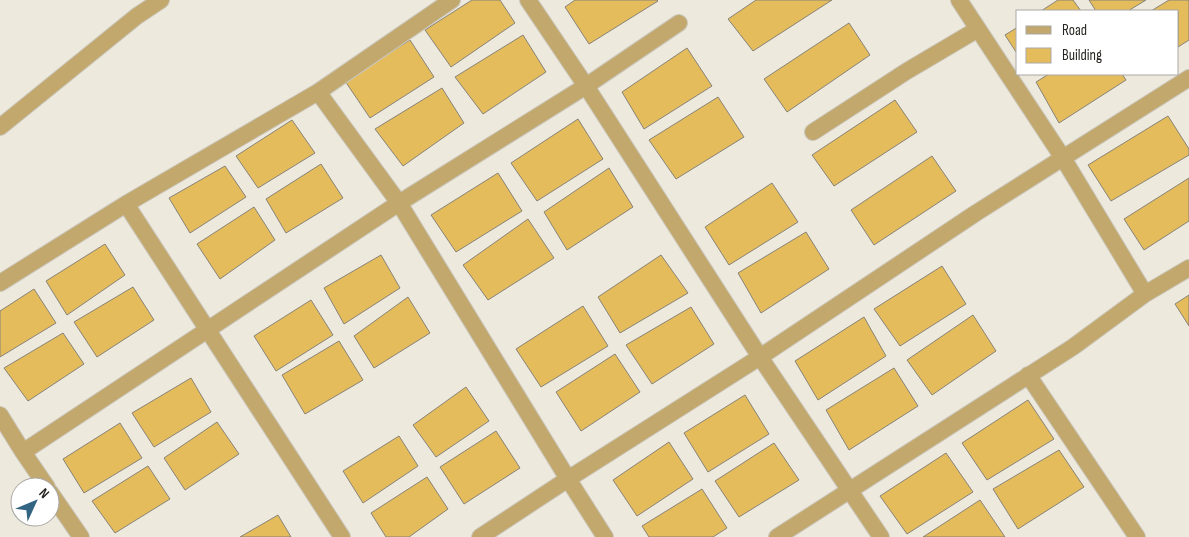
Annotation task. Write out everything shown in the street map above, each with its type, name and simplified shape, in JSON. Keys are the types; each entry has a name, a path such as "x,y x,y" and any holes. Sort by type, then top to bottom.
{"street":[{"path":"0,127 137,16 161,0"},
{"path":"0,283 126,204 318,92 452,0"},
{"path":"528,0 586,86 760,356 881,537"},
{"path":"959,0 1063,158 1145,294"},
{"path":"23,452 399,204 586,86 679,23"},
{"path":"813,132 907,71 978,29"},
{"path":"480,537 760,356 976,213 1189,78"},
{"path":"318,92 399,204 605,537"},
{"path":"126,204 342,537"},
{"path":"777,537 1073,347 1145,294 1189,268"},
{"path":"1028,375 1137,537"},
{"path":"0,415 40,477"},
{"path":"60,507 81,537"}],"building":[{"path":"472,0 500,0 515,23 451,67 425,30"},
{"path":"575,0 658,1 589,44 565,7"},
{"path":"756,0 832,0 753,51 728,19"},
{"path":"1058,0 1073,0 1080,10 1043,10"},
{"path":"1089,0 1146,0 1130,10 1095,10"},
{"path":"1169,0 1189,0 1189,40 1179,46 1179,10 1153,10"},
{"path":"849,23 870,55 787,112 764,79"},
{"path":"1016,28 1016,52 1005,35"},
{"path":"523,35 546,72 483,114 455,77"},
{"path":"410,40 434,77 370,118 345,81"},
{"path":"687,48 712,86 644,129 622,92"},
{"path":"1047,75 1123,75 1126,80 1059,123 1036,82"},
{"path":"442,88 464,123 403,166 375,129"},
{"path":"718,97 744,137 676,179 649,140"},
{"path":"895,100 917,132 834,186 812,155"},
{"path":"1168,116 1189,149 1189,155 1111,201 1088,165"},
{"path":"578,119 603,159 537,201 511,163"},
{"path":"292,120 315,153 258,188 236,156"},
{"path":"932,156 956,191 874,245 851,210"},
{"path":"321,164 343,198 286,233 266,199"},
{"path":"225,166 246,197 190,233 169,198"},
{"path":"609,168 633,207 567,250 544,212"},
{"path":"498,173 522,211 456,252 431,215"},
{"path":"1189,178 1189,221 1144,250 1124,219"},
{"path":"772,183 798,222 729,265 705,227"},
{"path":"254,207 275,240 220,279 197,244"},
{"path":"528,219 554,258 488,300 463,265"},
{"path":"806,232 829,269 761,313 738,273"},
{"path":"105,244 125,275 67,315 46,281"},
{"path":"381,255 400,288 344,324 324,288"},
{"path":"661,255 688,293 620,333 598,297"},
{"path":"942,266 966,304 900,346 874,309"},
{"path":"133,287 154,320 97,357 74,322"},
{"path":"34,289 56,323 0,357 0,311"},
{"path":"1189,295 1189,326 1175,304"},
{"path":"408,297 430,333 374,368 354,336"},
{"path":"311,300 333,335 276,371 254,336"},
{"path":"583,306 608,346 541,387 516,349"},
{"path":"691,307 714,344 652,384 626,345"},
{"path":"973,315 996,351 932,395 907,360"},
{"path":"864,317 886,356 818,400 795,361"},
{"path":"63,333 84,364 28,401 4,368"},
{"path":"339,341 363,380 305,414 282,375"},
{"path":"615,354 640,392 581,431 556,392"},
{"path":"894,368 918,406 849,450 826,410"},
{"path":"191,378 211,412 154,447 132,413"},
{"path":"466,387 489,421 436,457 413,425"},
{"path":"745,395 769,434 708,472 684,433"},
{"path":"1028,400 1054,439 987,480 962,443"},
{"path":"217,422 239,454 185,490 164,458"},
{"path":"120,423 142,458 84,493 63,459"},
{"path":"496,431 520,468 464,504 440,467"},
{"path":"399,436 418,466 363,503 343,471"},
{"path":"669,442 693,479 637,516 613,480"},
{"path":"774,443 799,480 739,517 715,481"},
{"path":"1059,450 1084,487 1018,529 993,489"},
{"path":"946,453 973,492 907,534 880,496"},
{"path":"148,466 170,499 115,533 92,501"},
{"path":"427,477 448,509 409,537 386,537 371,513"},
{"path":"702,489 727,528 713,537 649,537 642,526"},
{"path":"980,500 1005,537 923,537"},
{"path":"278,515 291,537 240,537"}]}
